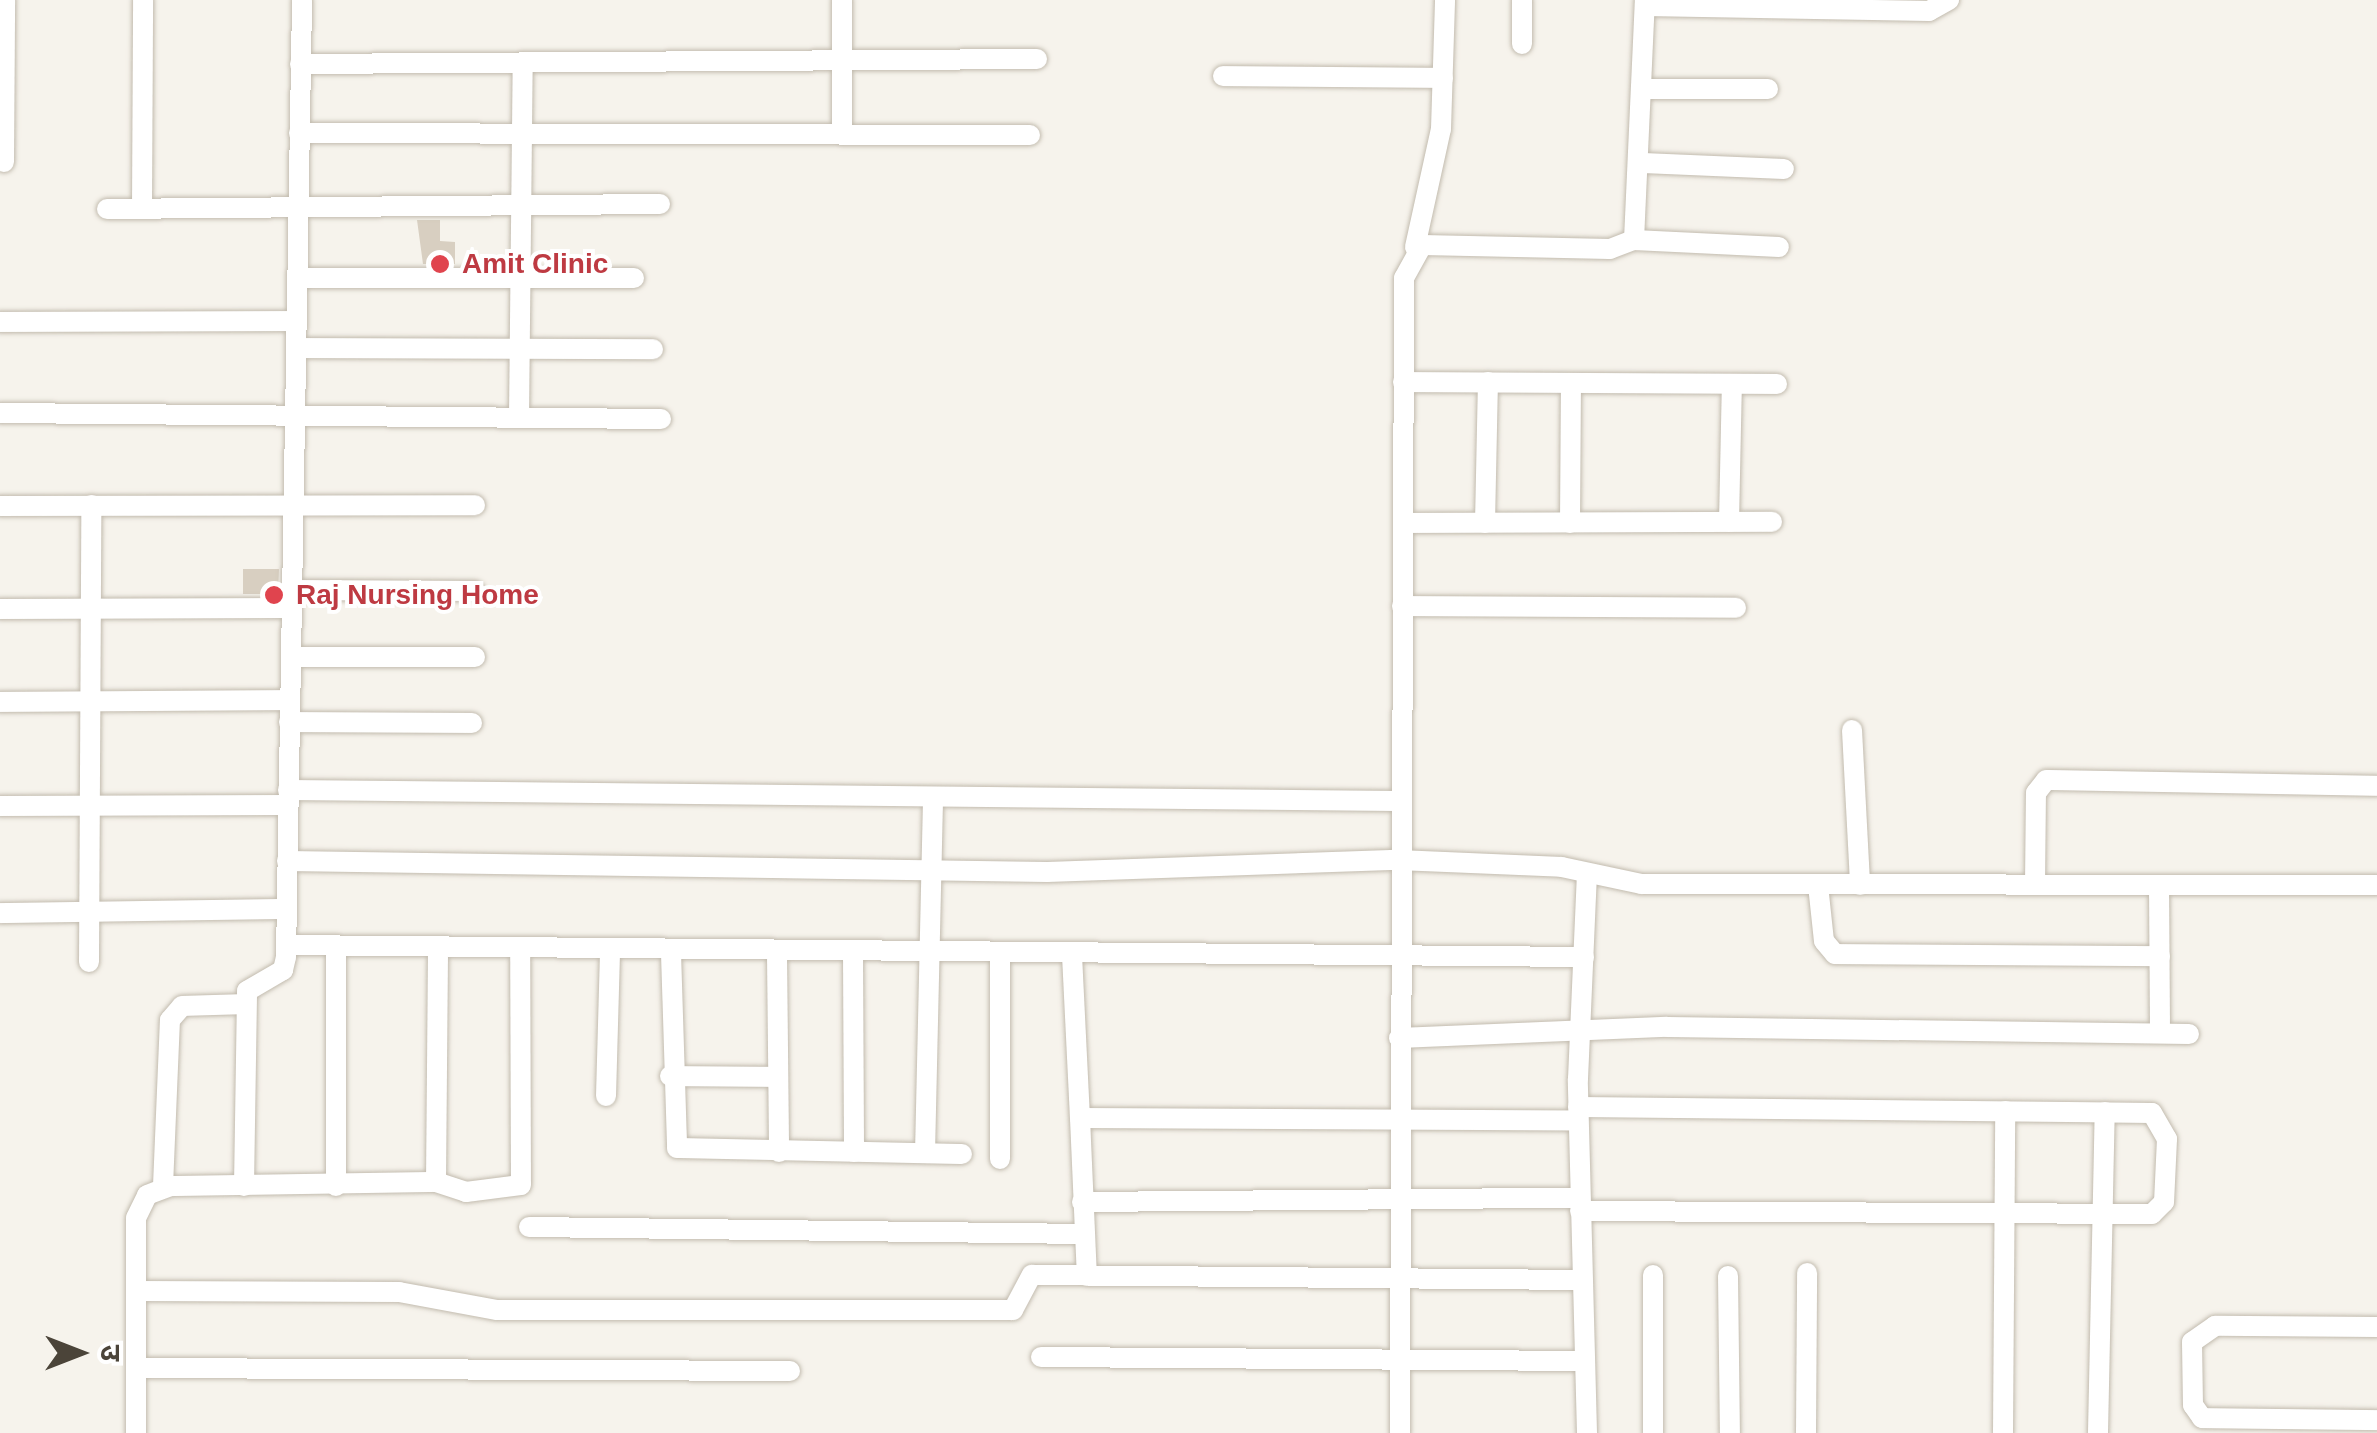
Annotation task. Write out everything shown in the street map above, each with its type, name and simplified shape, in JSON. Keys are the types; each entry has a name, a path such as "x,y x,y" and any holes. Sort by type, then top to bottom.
{"street":[{"path":"4,162 5,0"},
{"path":"142,209 143,0"},
{"path":"244,1186 246,1004 254,984 283,970 286,945 302,0"},
{"path":"842,0 842,132"},
{"path":"1400,1433 1403,1279 1397,801 1404,278 1436,164 1445,0"},
{"path":"1522,0 1522,44"},
{"path":"1634,240 1644,163 1645,3 1928,11 1949,0"},
{"path":"300,64 1037,59"},
{"path":"520,417 523,64"},
{"path":"1223,76 1442,78"},
{"path":"1644,89 1768,89"},
{"path":"299,133 1030,135"},
{"path":"1644,163 1784,169"},
{"path":"107,209 660,204"},
{"path":"1415,247 1610,249 1634,240 1779,247"},
{"path":"296,278 634,278"},
{"path":"0,322 296,320"},
{"path":"296,348 652,349"},
{"path":"1403,382 1777,384"},
{"path":"1485,523 1488,382"},
{"path":"1570,523 1571,383"},
{"path":"1730,522 1732,384"},
{"path":"0,413 294,413 661,420"},
{"path":"89,962 91,505"},
{"path":"0,506 474,505"},
{"path":"1402,523 1772,522"},
{"path":"0,609 475,591"},
{"path":"1402,606 1736,608"},
{"path":"291,657 475,657"},
{"path":"0,702 290,700"},
{"path":"290,722 472,723"},
{"path":"1852,730 1860,884"},
{"path":"2036,885 2036,793 2046,780 2377,786"},
{"path":"925,1153 933,797"},
{"path":"0,806 288,798 1397,801"},
{"path":"287,861 931,870 1398,860 1587,875 1641,884 2377,885"},
{"path":"1587,875 1578,1114 1587,1433"},
{"path":"1818,884 1824,942 1835,954 2160,956"},
{"path":"2159,885 2160,1033"},
{"path":"0,913 287,909"},
{"path":"286,945 777,954 1584,957"},
{"path":"336,946 336,1186"},
{"path":"436,1182 438,948"},
{"path":"164,1186 436,1182 466,1192 522,1184 520,950"},
{"path":"606,1096 610,952"},
{"path":"671,953 670,1076 677,1148 962,1154"},
{"path":"777,954 778,1152"},
{"path":"854,954 854,1152"},
{"path":"1000,954 1000,1160"},
{"path":"1072,955 1086,1276"},
{"path":"136,1433 136,1218 164,1186 170,1020 182,1006 246,1004"},
{"path":"1399,1038 1580,1033 2189,1034"},
{"path":"670,1076 778,1077"},
{"path":"2003,1433 2005,1111"},
{"path":"1080,1118 2104,1112 2161,1116 2167,1139 2160,1210 2100,1216 1402,1199 1082,1202"},
{"path":"2098,1433 2104,1112"},
{"path":"529,1227 1084,1234"},
{"path":"1806,1433 1808,1273"},
{"path":"1653,1275 1653,1433"},
{"path":"1728,1276 1730,1433"},
{"path":"136,1292 398,1292 497,1310 1013,1310 1027,1277 1581,1280"},
{"path":"2377,1326 2215,1326 2192,1342 2193,1406 2202,1418 2377,1420"},
{"path":"1042,1357 1584,1361"},
{"path":"136,1368 790,1370"}],"building":[{"path":"417,220 440,220 440,241 455,242 455,264 423,264"},
{"path":"243,569 279,569 278,594 243,594"}],"place":[{"name":"Amit Clinic","path":"440,264"},
{"name":"Raj Nursing Home","path":"274,595"}]}
